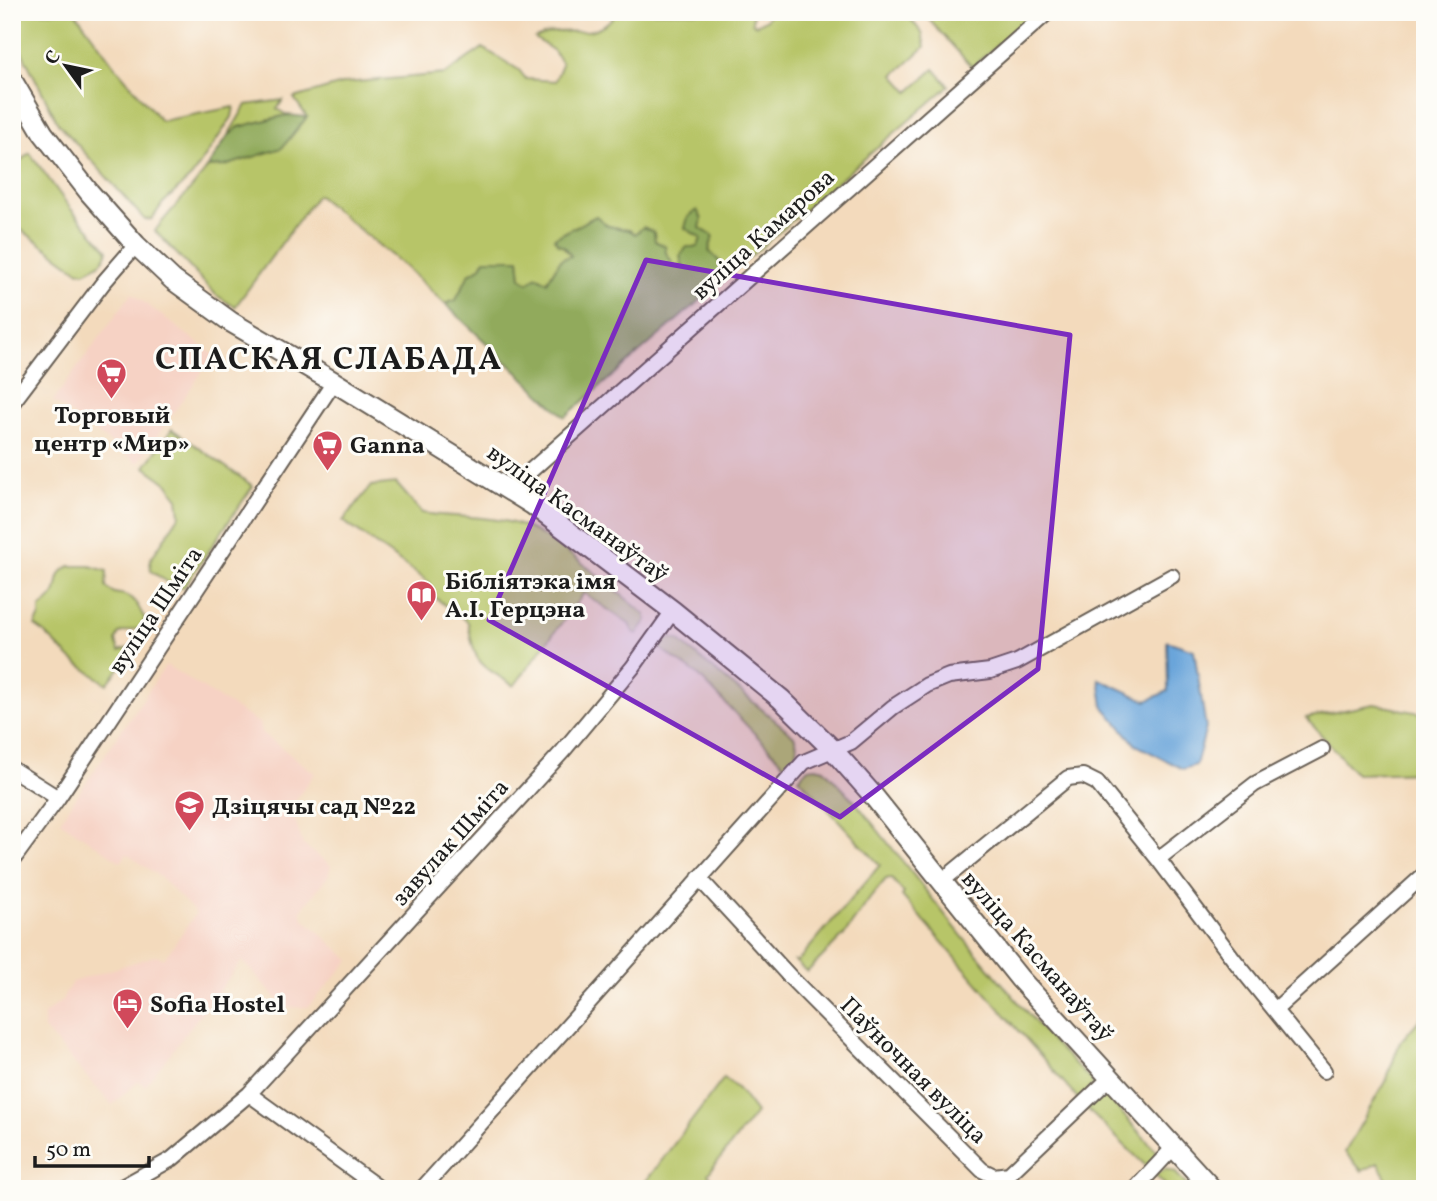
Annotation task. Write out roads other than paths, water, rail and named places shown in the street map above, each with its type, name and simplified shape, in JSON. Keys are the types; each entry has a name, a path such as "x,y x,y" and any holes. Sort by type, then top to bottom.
{"main road":[{"name":"вуліца Касманаўтаў","path":"12,80 43,132 89,192 136,245 173,281 231,322 533,505 673,611 781,699 833,750 1020,979 1212,1189"}],"street":[{"name":"вуліца Камарова","path":"509,490 1048,12"},
{"path":"12,403 136,245"},
{"name":"вуліца Шміта","path":"12,861 58,798 334,382"},
{"path":"422,1189 804,762 851,742 893,707 927,685 949,676 990,671 1017,662 1172,576"},
{"name":"завулак Шміта","path":"118,1189 172,1159 249,1094 564,751 633,667 673,611"},
{"path":"1158,859 1255,784 1322,749"},
{"path":"12,769 58,798"},
{"path":"942,881 1068,778 1083,776 1097,783 1324,1071"},
{"path":"1275,1010 1425,874"},
{"name":"Паўночная вуліца","path":"699,878 792,979 982,1170 994,1176 1009,1174 1111,1077"},
{"path":"249,1094 380,1189"},
{"path":"1135,1189 1174,1147"}],"water":[{"path":"1167,641 1194,650 1206,728 1196,765 1183,769 1136,745 1103,706 1099,679 1147,701 1168,691"}],"waterway":[{"path":"1415,1189 1425,1178"}],"place":[{"name":"Торговый центр «Мир»","path":"112,400"},
{"name":"Ganna","path":"327,472"},
{"name":"Бібліятэка імя А.І. Герцэна","path":"422,622"},
{"name":"Дзіцячы сад №22","path":"189,833"},
{"name":"Sofia Hostel","path":"127,1031"}],"district":[{"name":"СПАСКАЯ СЛАБАДА","path":"329,358"}]}
